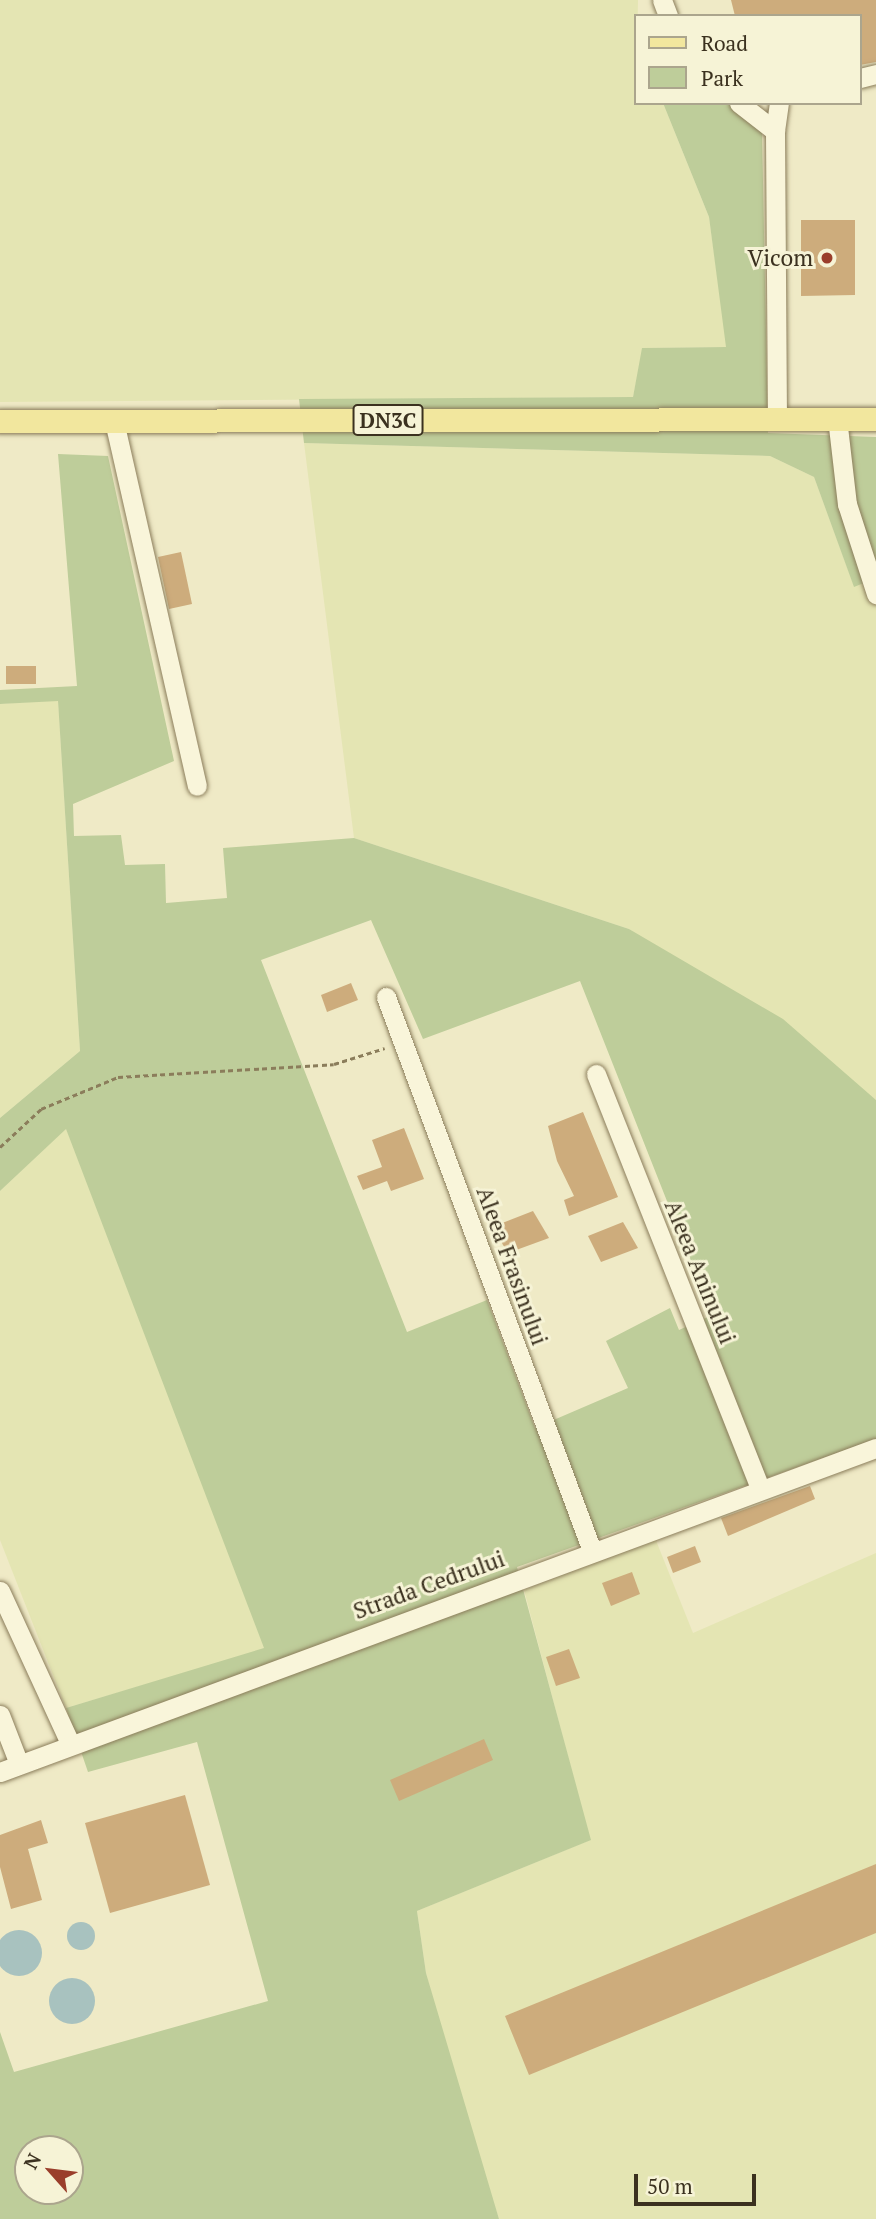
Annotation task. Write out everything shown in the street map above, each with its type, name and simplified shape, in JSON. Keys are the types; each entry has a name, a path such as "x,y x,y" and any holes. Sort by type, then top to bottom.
{"main road":[{"name":"DN3C","path":"0,421 876,419"}],"lane":[{"path":"742,105 775,131"},
{"path":"777,419 775,131 779,105"},
{"path":"837,418 847,504 876,594"},
{"path":"114,421 197,786"},
{"name":"Aleea Frasinului","path":"386,997 592,1551"},
{"name":"Aleea Aninului","path":"596,1074 760,1489"},
{"name":"Strada Cedrului","path":"0,1772 70,1743 876,1447"},
{"path":"0,1591 70,1743"},
{"path":"0,1716 19,1764"}],"path":[{"path":"0,1147 41,1109 118,1077 334,1065 402,1043"}],"green space":[{"path":"0,0 638,0 638,14 634,14 634,105 664,105 709,217 727,347 643,348 633,397 0,402"},
{"path":"664,105 730,105 762,132 768,433 876,437 876,578 854,587 814,477 770,456 304,443 299,399 633,397 642,348 726,347 709,217"},
{"path":"304,443 770,456 814,477 854,586 876,578 876,1100 629,929 354,838"},
{"path":"58,454 108,456 174,761 73,804 74,836 121,835 125,865 165,864 166,903 227,898 223,848 354,838 629,929 783,1019 876,1100 876,1439 517,1567 591,1840 417,1911 426,1973 499,2219 0,2219 0,2032 14,2072 268,2001 197,1742 88,1772 66,1708 264,1648 66,1129 0,1191 0,1118 80,1051 58,701 0,704 0,690 77,686","holes":["371,920 423,1039 580,981 712,1315 679,1330 670,1308 606,1341 628,1388 535,1428 487,1300 407,1332 261,960"]},
{"path":"58,700 80,1051 0,1118 0,704"},
{"path":"66,1128 265,1649 66,1708 0,1540 0,1191"},
{"path":"655,1538 693,1633 876,1553 876,2219 499,2219 468,2126 426,1973 417,1911 590,1840 524,1590"}],"water":[{"path":"81,1922 91,1926 95,1936 91,1946 81,1950 71,1946 67,1936 71,1926"},
{"path":"10,1932 28,1932 40,1944 40,1962 28,1974 10,1974 -1,1963 -1,1943"},
{"path":"72,1978 88,1985 95,2001 88,2017 72,2024 56,2017 49,2001 56,1985"}],"building":[{"path":"731,0 876,0 876,62 862,65 862,14 734,14"},
{"path":"801,220 855,220 855,295 801,296"},
{"path":"181,552 192,604 169,609 158,557"},
{"path":"6,666 36,666 36,684 6,684"},
{"path":"351,983 358,1000 327,1012 321,995"},
{"path":"583,1112 618,1197 569,1216 564,1200 574,1196 557,1161 548,1126"},
{"path":"404,1128 424,1179 391,1191 387,1181 363,1190 357,1176 382,1167 372,1140"},
{"path":"533,1211 549,1238 508,1253 492,1227"},
{"path":"623,1222 638,1248 601,1262 588,1236"},
{"path":"810,1486 815,1499 728,1536 721,1518"},
{"path":"695,1546 701,1562 673,1573 667,1557"},
{"path":"632,1572 640,1594 611,1606 602,1583"},
{"path":"569,1649 580,1678 556,1686 546,1657"},
{"path":"484,1739 493,1760 399,1801 390,1780"},
{"path":"185,1795 210,1885 110,1913 85,1823"},
{"path":"41,1820 48,1843 28,1849 42,1900 11,1909 0,1867 0,1835"},
{"path":"876,1864 876,1933 529,2075 505,2016"}],"place":[{"name":"Vicom","path":"827,258"}]}
